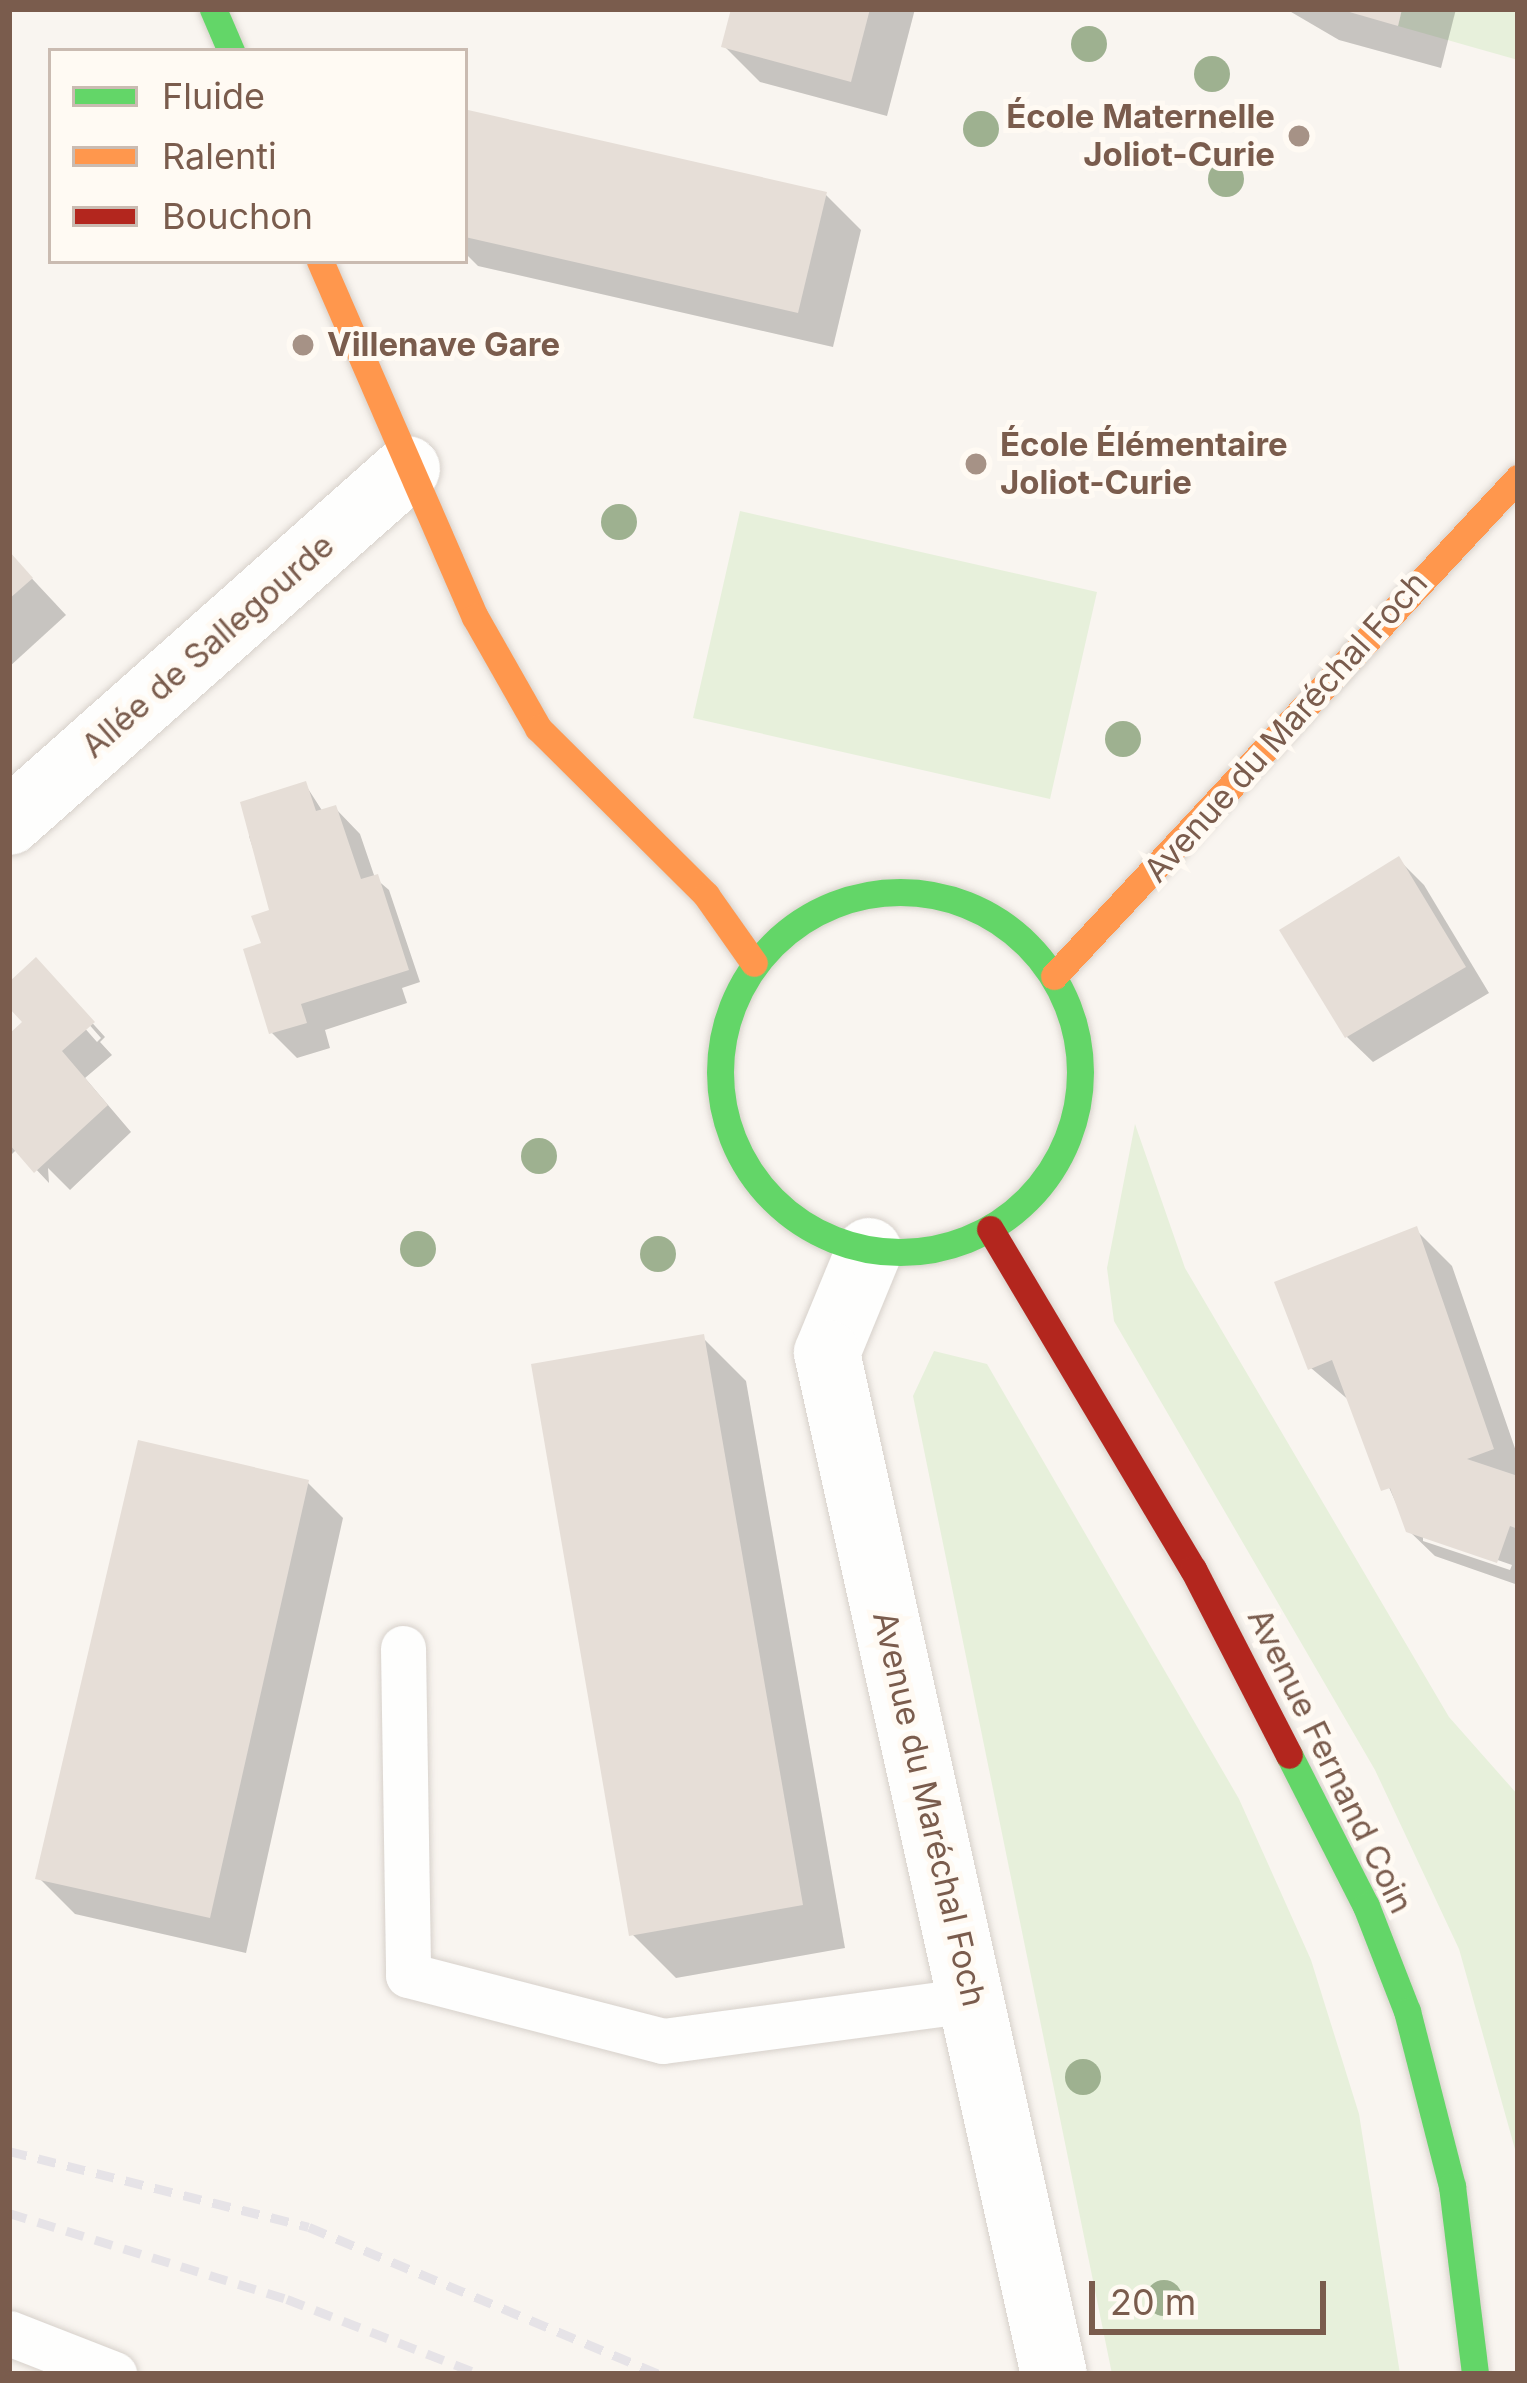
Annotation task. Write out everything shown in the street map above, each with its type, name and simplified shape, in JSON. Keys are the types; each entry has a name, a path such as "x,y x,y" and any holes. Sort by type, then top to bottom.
{"main road":[{"path":"213,9 230,48"},
{"path":"321,264 407,469 538,728 706,896 754,964"},
{"name":"Avenue du Maréchal Foch","path":"1054,976 1518,478"},
{"path":"908,890 965,903 1016,932 1054,976 1077,1029 1081,1087 1068,1144 1036,1193 990,1229 932,1251 869,1251 811,1231 763,1192 731,1139 722,1059 727,1019 754,964 797,922 849,897 908,890"},
{"name":"Avenue Fernand Coin","path":"990,1229 1193,1569 1366,1906 1407,2012 1452,2186 1475,2374"}],"street":[{"name":"Allée de Sallegourde","path":"9,822 407,469"},
{"name":"Avenue du Maréchal Foch","path":"869,1251 826,1352 1054,2374"}],"lane":[{"path":"404,1648 408,1975 663,2041 972,2000"},
{"path":"9,2333 114,2374"}],"green space":[{"path":"1402,9 1518,9 1518,60 1398,26"},
{"path":"740,511 1097,592 1050,799 693,718"},
{"path":"1135,1124 1185,1268 1449,1717 1518,1795 1518,2160 1459,1949 1375,1770 1114,1321 1107,1268"},
{"path":"934,1351 987,1364 1239,1799 1311,1960 1359,2114 1400,2374 1112,2374 913,1396"}],"building":[{"path":"731,9 870,9 851,82 721,47"},
{"path":"1339,9 1402,9 1398,26"},
{"path":"468,110 827,192 798,313 468,238"},
{"path":"9,551 33,578 9,599"},
{"path":"306,781 316,811 336,805 361,879 378,874 409,970 301,1004 307,1023 269,1034 243,949 261,943 251,916 269,910 240,802"},
{"path":"1399,856 1466,967 1345,1038 1279,930"},
{"path":"36,957 95,1022 62,1051 108,1105 34,1173 9,1144 9,1034 22,1022 9,1008 9,982"},
{"path":"1417,1226 1494,1449 1467,1459 1518,1476 1518,1529 1510,1526 1497,1563 1406,1532 1390,1488 1381,1491 1332,1360 1308,1370 1274,1282"},
{"path":"704,1334 803,1905 629,1936 531,1364"},
{"path":"138,1440 309,1480 210,1918 35,1879"}],"railway":[{"path":"9,2151 309,2227 659,2374"},
{"path":"9,2213 287,2299 479,2374"}],"traffic: fast":[{"path":"213,9 230,48"},
{"path":"900,892 935,895 969,906 1000,922 1027,945 1050,972 1066,1003 1077,1037 1080,1072 1077,1107 1066,1141 1050,1172 1027,1199 1000,1222 969,1238 935,1249 900,1252 865,1249 831,1238 800,1222 773,1199 750,1172 734,1141 723,1107 720,1072 723,1037 734,1003 750,972 773,945 800,922 831,906 865,895 900,892"},
{"path":"1289,1755 1366,1906 1407,2011 1452,2186 1475,2374"}],"traffic: slow":[{"path":"321,264 475,617 538,728 706,895 754,963"},
{"path":"1054,976 1518,478"}],"traffic: jam":[{"path":"990,1229 1193,1569 1289,1755"}],"place":[{"name":"École Maternelle Joliot-Curie","path":"1299,136"},
{"name":"Villenave Gare","path":"303,345"},
{"name":"École Élémentaire Joliot-Curie","path":"976,464"}]}
